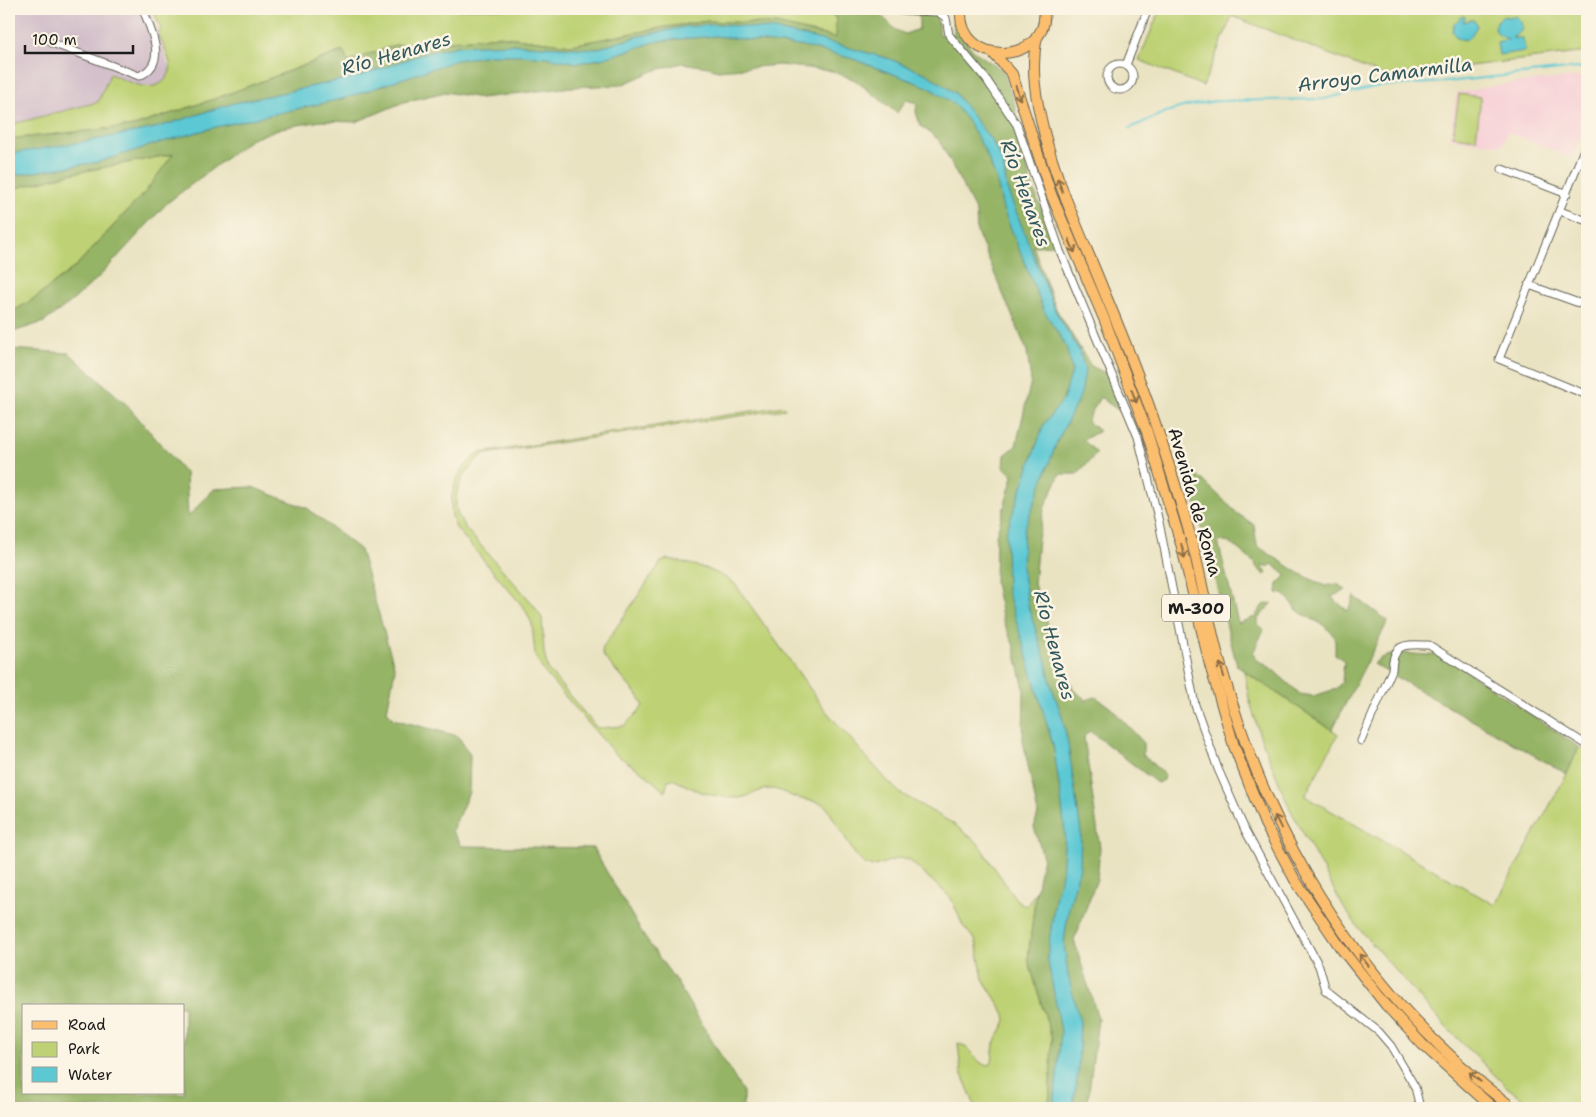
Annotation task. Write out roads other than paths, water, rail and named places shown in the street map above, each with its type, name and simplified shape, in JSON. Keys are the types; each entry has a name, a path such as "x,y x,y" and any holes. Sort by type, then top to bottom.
{"main road":[{"name":"M-300","path":"1036,36 1042,25 1044,9"},
{"name":"M-300","path":"958,10 963,27 970,38 980,47 992,53"},
{"path":"992,53 1009,53 1024,48 1036,36"},
{"name":"Avenida de Roma","path":"1036,36 1033,70 1036,101 1050,158 1115,317 1157,428 1192,544 1222,670 1245,744 1276,818 1306,874 1348,940 1393,997 1430,1037 1513,1108"},
{"name":"Avenida de Roma","path":"992,53 1012,74 1051,194 1105,321 1147,432 1182,548 1210,665 1231,737 1265,824 1296,880 1340,947 1386,1005 1422,1044 1493,1108"}],"street":[{"path":"52,43 139,76 148,72 154,62 157,49 142,9"},
{"path":"870,9 938,12 946,18 949,35 986,79 1016,125 1060,250 1138,437 1159,522 1195,706 1218,769 1245,830 1319,966 1326,990 1379,1032 1391,1046 1415,1087 1420,1108"},
{"path":"1126,65 1148,9"},
{"path":"1587,146 1499,359 1587,395"},
{"path":"1502,169 1567,194"},
{"path":"1560,211 1587,221"},
{"path":"1529,285 1587,306"},
{"path":"1362,741 1392,670 1392,657 1396,650 1412,645 1430,645 1587,745"}],"water":[{"path":"1462,16 1465,17 1463,22 1472,19 1476,22 1477,26 1471,36 1465,40 1457,38 1452,31 1454,24"},
{"path":"1504,16 1512,18 1514,16 1520,20 1522,24 1521,31 1512,38 1523,38 1525,51 1499,55 1497,42 1509,39 1500,36 1495,29 1497,21"},
{"path":"718,24 775,30 814,38 890,59 927,74 955,93 992,141 1003,163 1007,189 1056,312 1080,352 1085,371 1081,394 1057,442 1024,530 1022,567 1029,609 1062,716 1081,832 1080,867 1069,907 1064,943 1068,975 1080,1022 1078,1074 1073,1108 1054,1108 1061,1031 1047,957 1055,899 1062,874 1065,833 1061,798 1053,745 1007,590 1006,532 1044,424 1063,400 1072,371 1066,346 1044,311 1003,209 996,178 985,151 969,123 954,104 928,87 850,58 806,47 715,36 658,41 605,58 578,63 523,55 489,55 457,60 346,98 216,127 99,162 9,176 9,154 155,128 234,103 360,76 422,54 457,46 509,44 595,49 640,36 684,27"}],"waterway":[{"name":"Arroyo Camarmilla","path":"1130,128 1166,112 1186,106 1216,101 1324,99 1379,86 1446,82 1587,67"},
{"name":"Arroyo Camarmilla","path":"1001,163 1015,157"}],"water label":[{"name":"Río Henares","path":"396,53"},
{"name":"Río Henares","path":"1026,193"},
{"name":"Río Henares","path":"1055,645"}]}
